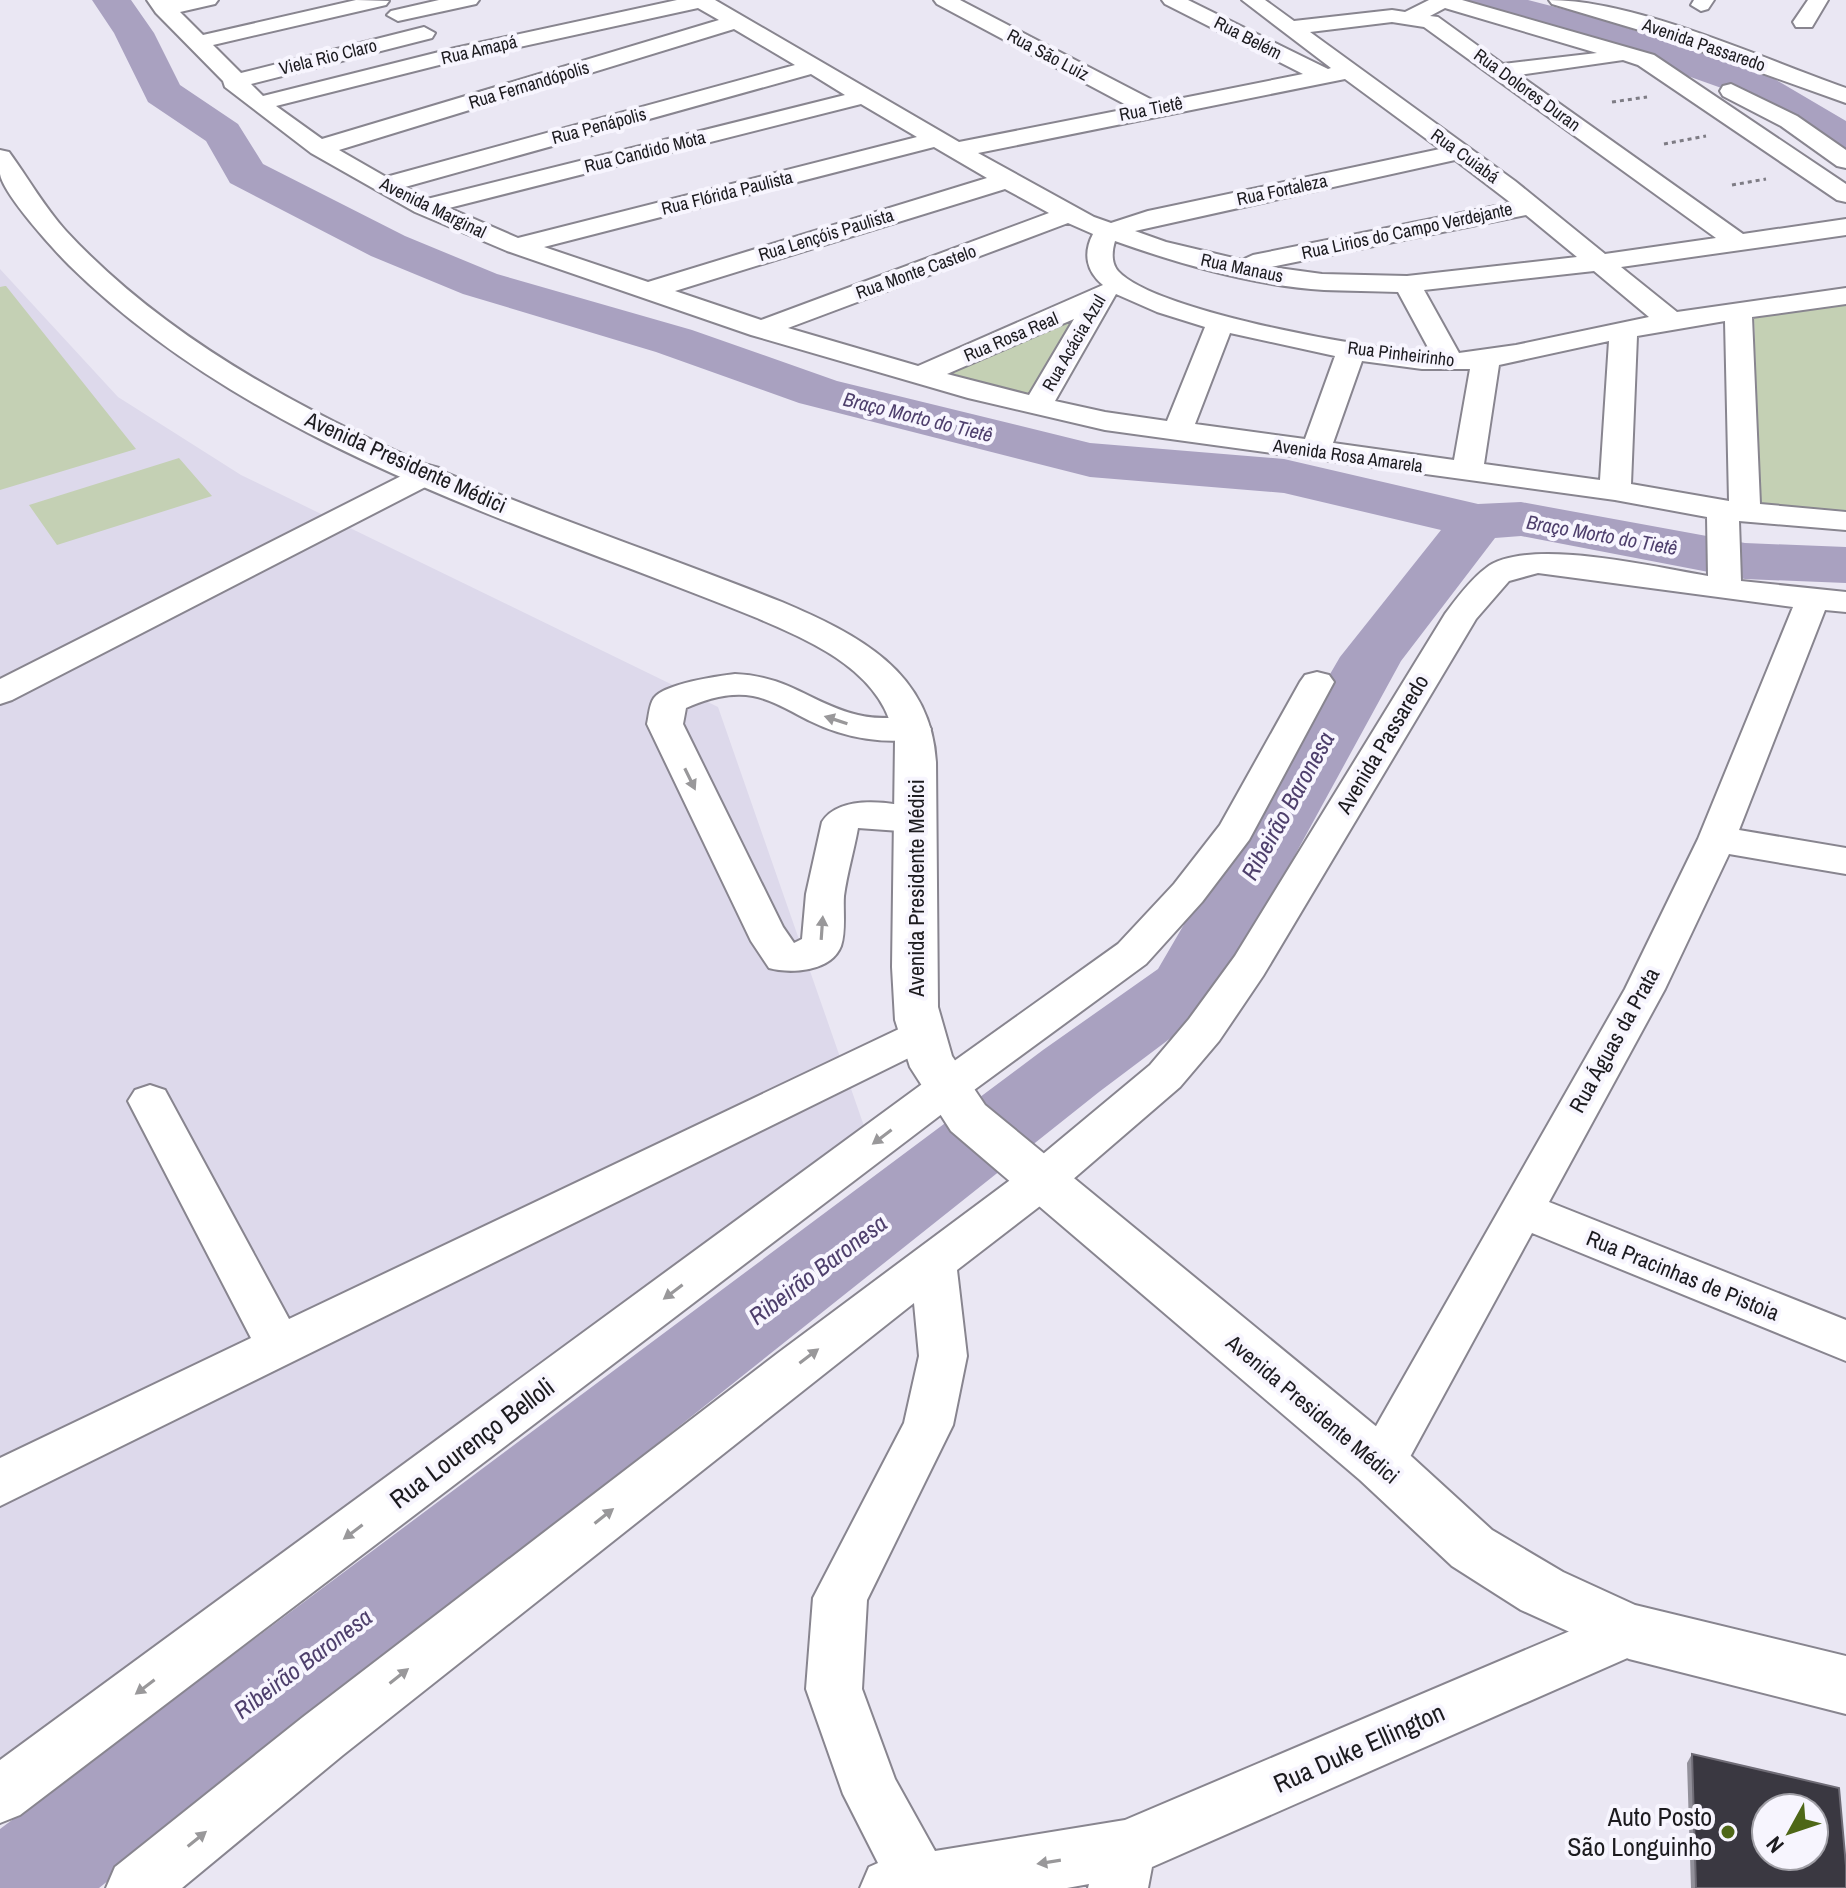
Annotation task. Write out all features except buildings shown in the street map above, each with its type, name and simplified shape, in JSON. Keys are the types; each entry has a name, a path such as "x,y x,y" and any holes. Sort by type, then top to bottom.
{"main road":[{"name":"Avenida Presidente Médici","path":"1,162 11,179 57,235 111,292 156,329 231,377 311,422 428,474 820,634 867,662 899,698 913,729 914,978 920,1034 956,1104 1026,1170 1380,1463 1472,1548 1542,1591 1629,1631 1846,1685"}],"street":[{"path":"160,4 208,0"},
{"path":"398,15 469,0"},
{"name":"Rua Manaus","path":"701,0 1070,214 1107,232 1235,266 1322,282 1407,284 1602,262 1846,227"},
{"name":"Rua Amapá","path":"258,104 455,55 701,0"},
{"name":"Rua São Luiz","path":"944,0 1152,109"},
{"path":"1178,2 1220,0"},
{"name":"Rua Cuiabá","path":"1252,0 1290,28 1335,74 1457,152 1532,206 1671,321"},
{"path":"1411,17 1442,0 1645,61 1753,100 1846,161"},
{"name":"Avenida Passaredo","path":"1559,0 1664,30 1846,96"},
{"path":"1804,22 1818,0"},
{"path":"196,43 378,1 455,55"},
{"name":"Rua Belém","path":"1178,2 1335,74"},
{"name":"Avenida Marginal","path":"160,4 233,82 258,104 319,148 383,185 424,207 516,246 761,329"},
{"name":"Rua Dolores Duran","path":"1290,28 1376,17 1411,17 1433,23 1738,242"},
{"name":"Rua Fernandópolis","path":"319,148 739,21"},
{"name":"Viela Rio Claro","path":"233,82 424,33"},
{"path":"1501,71 1645,61 1846,195"},
{"name":"Rua Penápolis","path":"383,185 816,66"},
{"name":"Rua Tietê","path":"947,144 1335,74"},
{"name":"Rua Candido Mota","path":"424,207 867,96"},
{"name":"Rua Flórida Paulista","path":"516,246 947,144"},
{"name":"Rua Fortaleza","path":"1107,232 1148,219 1457,152"},
{"name":"Rua Lençóis Paulista","path":"646,291 1007,180"},
{"name":"Rua Lirios do Campo Verdejante","path":"1235,266 1532,206"},
{"name":"Rua Monte Castelo","path":"761,329 1070,214"},
{"path":"1105,288 1098,254 1107,232"},
{"path":"1407,284 1450,362"},
{"name":"Rua Pinheirinho","path":"1105,288 1221,322 1352,349 1450,362 1486,358 1671,321 1846,296"},
{"name":"Rua Rosa Real","path":"920,375 1105,288"},
{"name":"Rua Acácia Azul","path":"1037,407 1105,288"},
{"path":"1725,588 1734,511 1738,312"},
{"path":"1177,432 1221,322"},
{"name":"Avenida Rosa Amarela","path":"761,329 1037,407 1177,432 1615,491 1734,511 1846,521"},
{"path":"1615,491 1623,330"},
{"path":"1315,452 1352,349"},
{"path":"1467,472 1486,358"},
{"path":"0,693 428,474"},
{"name":"Avenida Passaredo","path":"1026,1170 1127,1111 1165,1076 1204,1030 1249,966 1462,614 1498,574 1517,566 1563,564 1829,601"},
{"name":"Rua Águas da Prata","path":"1380,1463 1645,989 1829,601"},
{"name":"Rua Lourenço Belloli","path":"0,1795 956,1104 1132,954 1188,893 1236,831 1317,682"},
{"path":"913,729 855,726 817,714 776,691 735,684 706,686 669,702 665,724 765,931 783,958 804,956 821,945 825,894 841,822 854,815 914,820"},
{"path":"1717,839 1846,861"},
{"path":"0,1483 920,1034"},
{"path":"150,1101 279,1346"},
{"path":"136,1888 323,1736 933,1263 1026,1170"},
{"name":"Rua Pracinhas de Pistoia","path":"1520,1209 1846,1341"},
{"path":"905,1886 834,1689 840,1598 928,1425 943,1356 933,1263"},
{"name":"Rua Duke Ellington","path":"905,1886 1122,1869 1629,1631"}],"shaded area":[{"path":"0,269 118,397 241,475 718,707 864,1126 0,1765"}],"green space":[{"path":"6,286 136,449 0,490 0,287"},
{"path":"1846,305 1846,510 1793,509 1760,503 1754,318"},
{"path":"1088,309 1027,396 947,372"},
{"path":"179,458 212,496 57,545 29,505"}],"waterway":[{"name":"Braço Morto do Tietê","path":"111,0 134,33 163,93 223,133 246,173 388,246 480,284 674,341 818,392 1090,460 1284,476 1478,521"},
{"name":"Braço Morto do Tietê","path":"1482,0 1584,26 1756,86 1846,139"},
{"name":"Braço Morto do Tietê","path":"1478,521 1521,519 1745,561 1846,565"},
{"name":"Ribeirão Baronesa","path":"12,1888 1071,1071 1185,988 1372,657 1478,521"}],"place":[{"name":"Auto Posto São Longuinho","path":"1728,1832"}]}
